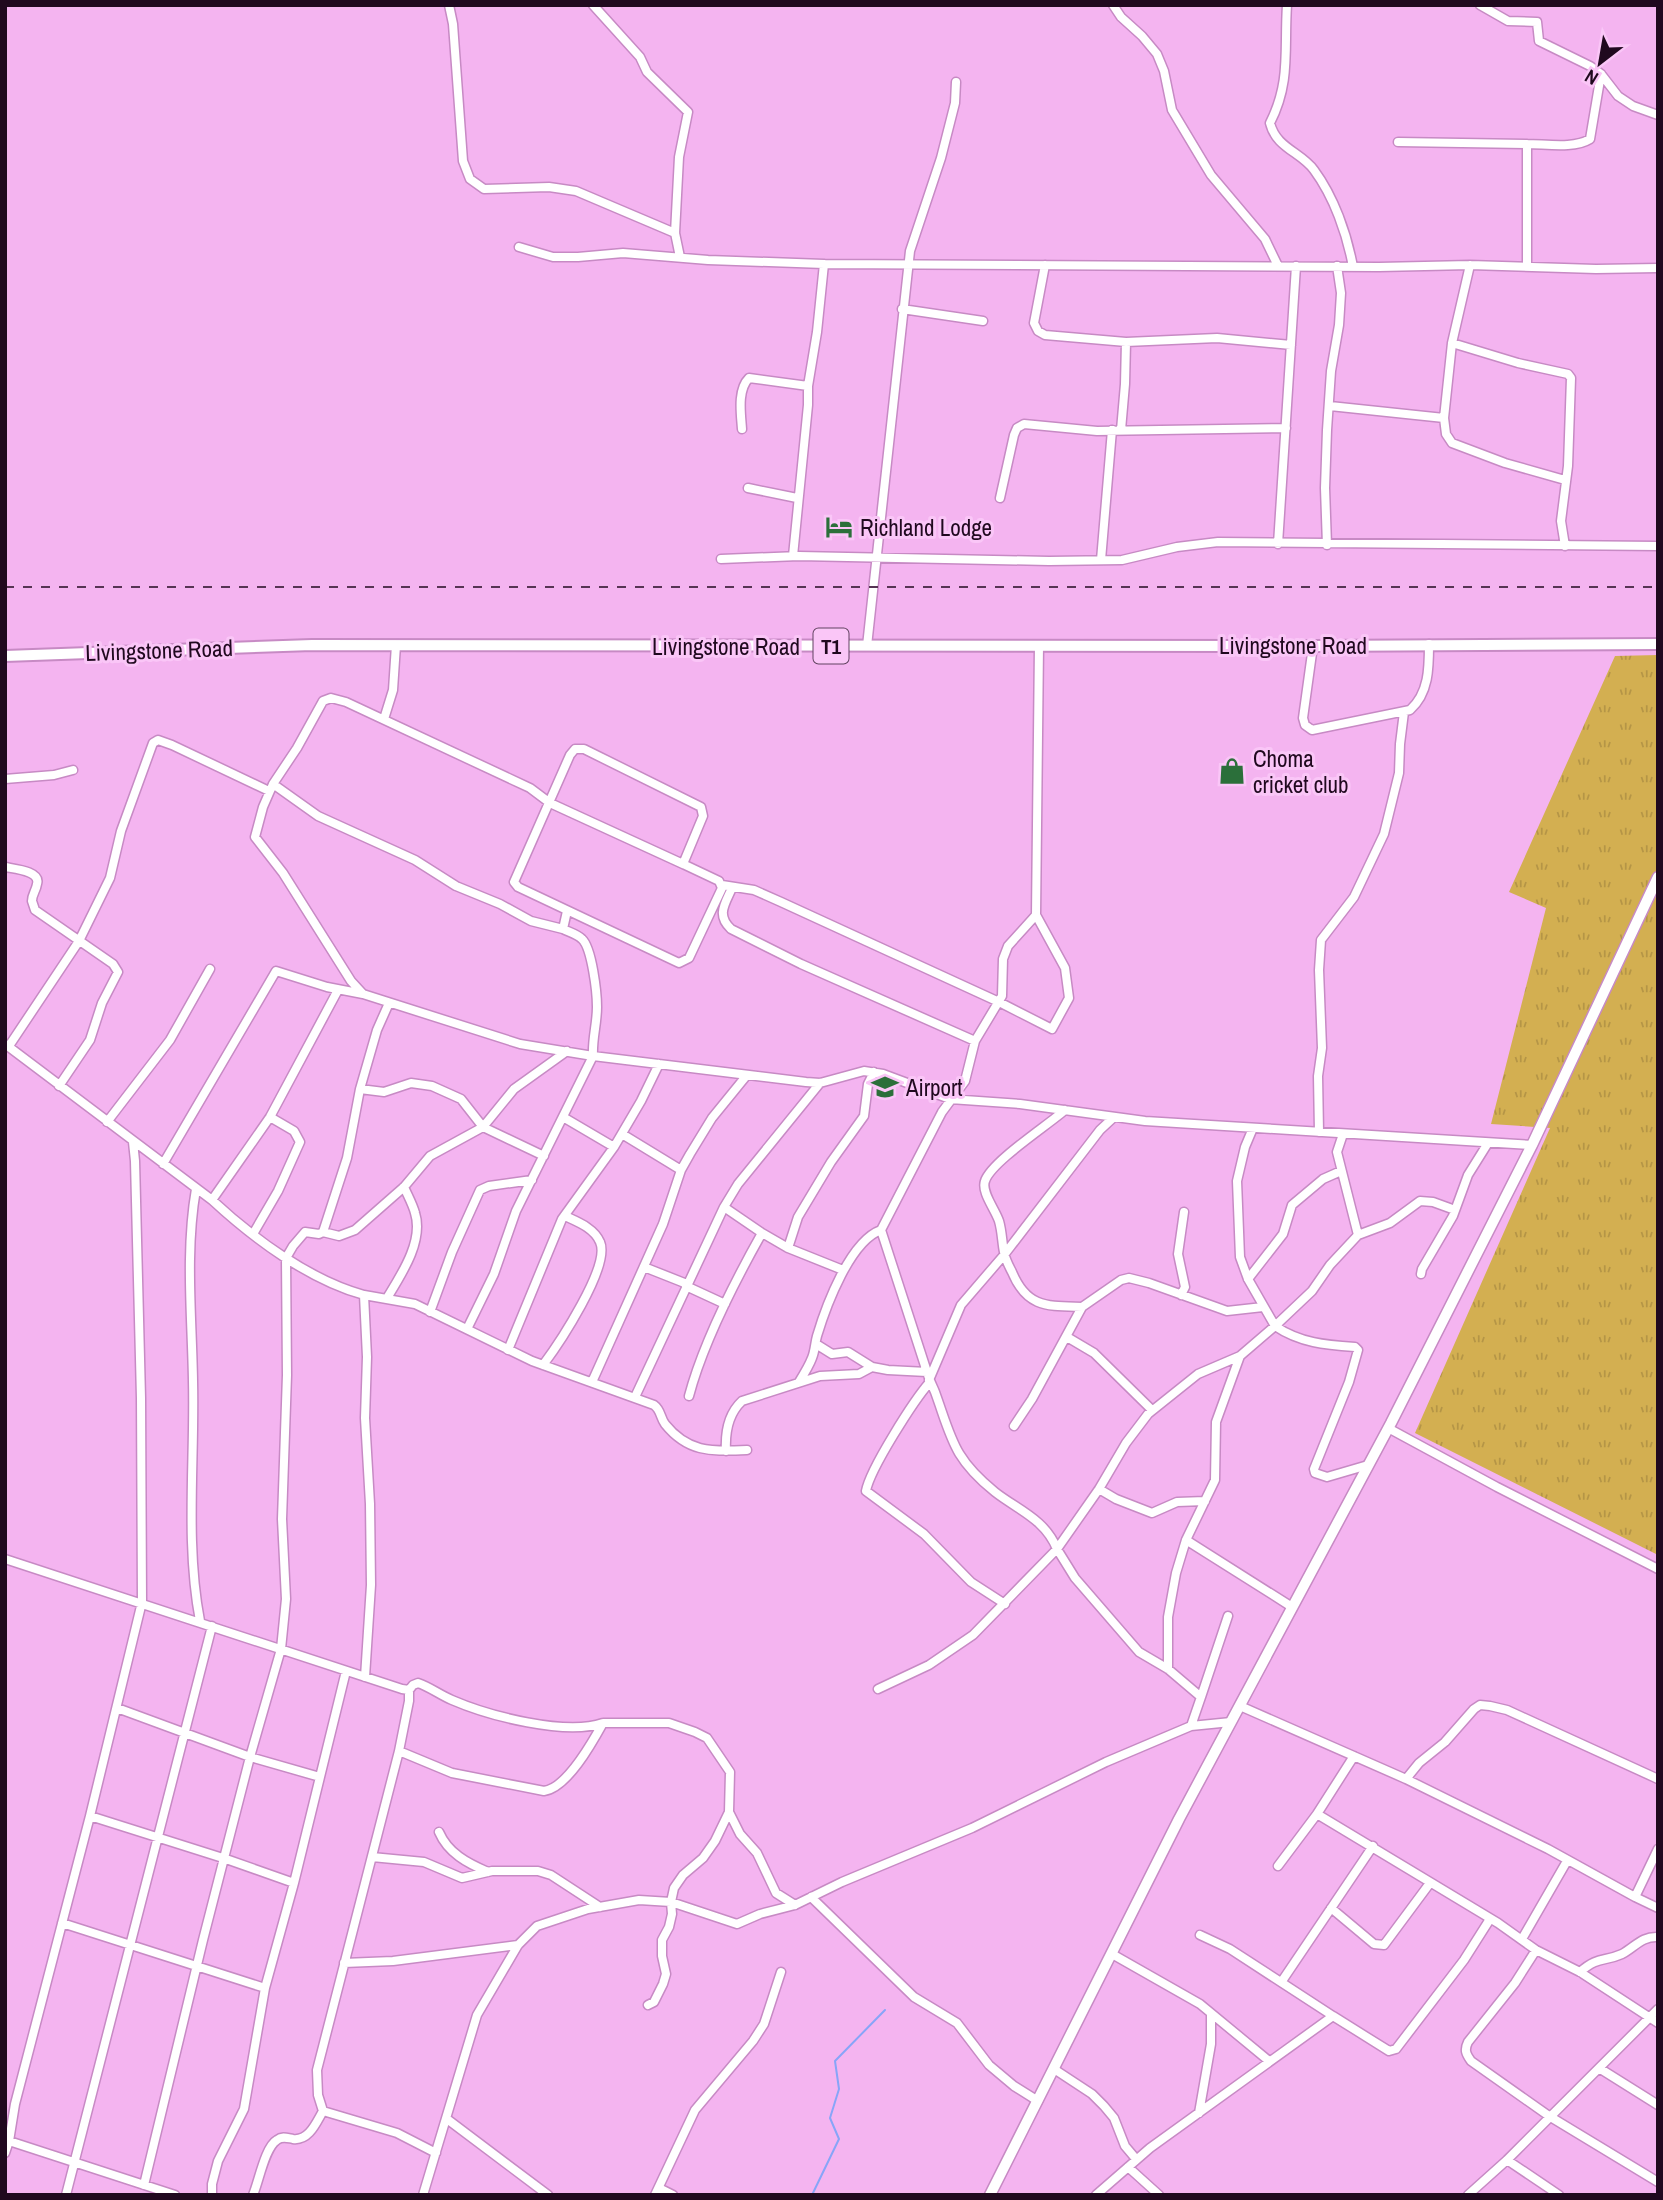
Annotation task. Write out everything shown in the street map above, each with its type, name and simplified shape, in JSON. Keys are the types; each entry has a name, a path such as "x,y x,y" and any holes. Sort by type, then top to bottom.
{"highway":[{"name":"Livingstone Road","path":"5,656 273,646 396,645 1658,644"}],"main road":[{"path":"990,2195 1231,1722 1388,1428 1532,1145 1658,877"}],"street":[{"path":"449,5 453,24 463,161 470,179 484,189 549,187 576,191 675,233"},
{"path":"593,5 640,57 646,72 688,112 679,157 675,233 680,257"},
{"path":"1113,5 1157,54 1164,71 1172,110 1221,189 1265,239 1278,266"},
{"path":"1287,5 1286,79 1279,107 1270,123 1279,142 1312,168 1326,191 1349,246 1353,267"},
{"path":"1480,5 1508,21 1537,22 1539,41 1590,66 1601,74 1618,96 1633,106 1658,115"},
{"path":"1398,142 1565,144 1587,141 1590,139 1601,74"},
{"path":"867,646 908,263 956,103 956,82"},
{"path":"1527,144 1527,266"},
{"path":"519,247 553,257 623,253 708,260 824,264 1658,268"},
{"path":"793,556 807,416 807,386 817,332 824,264"},
{"path":"1045,265 1034,323 1038,331 1052,337 1126,342 1217,338 1291,345"},
{"path":"1470,265 1452,343 1444,418 1446,434 1452,443 1505,463 1565,480"},
{"path":"1278,544 1296,266"},
{"path":"1327,545 1327,430 1341,293 1337,267"},
{"path":"902,309 983,321"},
{"path":"1101,560 1126,342"},
{"path":"1452,343 1518,363 1568,374 1571,378 1568,466 1561,521 1565,546"},
{"path":"742,429 741,400 744,383 749,378 807,386"},
{"path":"1330,407 1444,418"},
{"path":"1000,498 1014,435 1020,426 1033,424 1084,430 1286,428"},
{"path":"748,488 797,498"},
{"path":"721,559 793,556 1122,560 1177,547 1218,542 1658,546"},
{"path":"1313,646 1303,718 1308,728 1317,730 1337,723 1404,712 1415,705 1428,679 1430,644"},
{"path":"384,719 393,690 396,645"},
{"path":"363,994 351,981 283,873 256,837 259,819 271,788 323,701 328,698 337,699 384,719 530,788 550,803 719,881 722,885 754,890 1052,1029 1069,998 1065,968 1036,915 1039,645"},
{"path":"1319,1132 1318,1076 1322,1048 1321,940 1354,897 1384,834 1399,773 1404,712"},
{"path":"467,1329 494,1274 516,1211 593,1056 592,1036 597,1007 589,951 582,939 563,929 531,921 500,904 456,886 415,860 318,816 271,788 158,740 153,743 121,831 110,878 79,941 7,1045 286,1258 340,1287 364,1295 415,1304 508,1350 543,1365 635,1396 658,1407 666,1425 697,1449 747,1450"},
{"path":"683,864 703,816 701,807 578,748 572,752 514,882 518,887 567,911 682,963 689,958 722,885"},
{"path":"5,779 54,775 73,770"},
{"path":"5,867 33,873 38,881 32,895 36,910 113,964 118,972 99,1010 90,1040 59,1086"},
{"path":"732,888 722,911 723,920 731,929 801,964 975,1041"},
{"path":"563,929 567,911"},
{"path":"799,1382 813,1356 843,1270 853,1253 870,1234 881,1230 950,1099 965,1081 975,1041 999,1002 1004,984 1003,959 1009,946 1036,915"},
{"path":"107,1122 170,1040 210,969"},
{"path":"163,1164 276,971 338,990 363,994 495,1037 593,1056 820,1083 857,1071 874,1072 950,1099 1114,1117 1532,1145"},
{"path":"212,1200 270,1116 338,990"},
{"path":"323,1232 352,1140 360,1088 377,1030 389,1003"},
{"path":"144,2185 250,1757 281,1649 286,1599 282,1519 287,1375 286,1258 302,1234 323,1232 339,1236 355,1230 404,1187 430,1156 483,1126 514,1089 567,1051"},
{"path":"508,1350 553,1238 565,1216 622,1134 659,1064"},
{"path":"788,1248 798,1217 831,1162 862,1120 868,1084 874,1072"},
{"path":"592,1382 663,1224 681,1170 701,1134 747,1075"},
{"path":"360,1088 384,1092 411,1083 432,1086 461,1100 483,1126 544,1156"},
{"path":"635,1396 724,1207 738,1184 820,1083"},
{"path":"1065,1110 1045,1127 1023,1140 986,1177 984,1189 1000,1222 1004,1255 1019,1289 1030,1300 1057,1306 1082,1307"},
{"path":"253,1234 278,1191 300,1143 294,1131 270,1116"},
{"path":"563,1117 614,1147"},
{"path":"1005,1604 971,1582 924,1534 866,1491 889,1443 928,1378 961,1305 1004,1255 1100,1130 1114,1117"},
{"path":"1253,1128 1245,1147 1237,1190 1240,1257 1248,1279 1275,1326 1304,1340 1355,1347 1358,1350 1349,1382 1314,1469 1315,1473 1326,1476 1368,1465"},
{"path":"1343,1133 1337,1152 1358,1235"},
{"path":"622,1134 681,1170"},
{"path":"5,2153 15,2104 142,1602 141,1398 133,1142"},
{"path":"1422,1274 1422,1269 1455,1210 1468,1175 1488,1143"},
{"path":"1248,1279 1283,1234 1292,1205 1314,1185 1332,1173 1341,1171"},
{"path":"430,1312 452,1252 480,1190 489,1186 532,1180"},
{"path":"387,1298 407,1263 417,1228 416,1215 404,1187"},
{"path":"196,1189 190,1253 193,1531 195,1598 200,1621"},
{"path":"878,1689 929,1665 973,1635 1057,1549 1099,1489 1126,1443 1152,1410 1198,1374 1240,1356 1312,1291 1330,1265 1358,1235 1390,1223 1420,1200 1455,1210"},
{"path":"724,1207 788,1248 843,1270"},
{"path":"1181,1295 1185,1287 1178,1254 1184,1212"},
{"path":"543,1365 576,1316 601,1259 602,1248 593,1232 565,1216"},
{"path":"881,1230 928,1378 958,1454 995,1492 1028,1513 1042,1526 1076,1578 1139,1652 1168,1669 1201,1697"},
{"path":"689,1396 725,1304 762,1233"},
{"path":"644,1267 725,1304"},
{"path":"1014,1426 1082,1307 1121,1280 1129,1278 1227,1311 1263,1307"},
{"path":"364,1295 371,1585 365,1677"},
{"path":"1067,1337 1094,1353 1152,1410"},
{"path":"816,1344 832,1354 848,1352 872,1367 928,1378"},
{"path":"1168,1669 1168,1610 1176,1573 1186,1540 1217,1471 1216,1422 1240,1356"},
{"path":"726,1451 728,1425 739,1403 820,1376 859,1374 872,1367"},
{"path":"1388,1428 1658,1569"},
{"path":"1099,1489 1152,1513 1177,1502 1205,1501"},
{"path":"1186,1540 1292,1607"},
{"path":"5,1559 409,1690"},
{"path":"1191,1726 1228,1616"},
{"path":"66,2195 212,1626"},
{"path":"212,2195 218,2161 244,2109 265,1988 295,1883 346,1671"},
{"path":"323,2112 318,2095 317,2070 399,1751 409,1690 413,1685 418,1683 470,1707 559,1728 590,1728 603,1723 669,1723 707,1738 730,1773 730,1812 740,1834 757,1853 776,1893 795,1905"},
{"path":"1406,1779 1419,1763 1435,1751 1480,1705 1507,1710 1658,1779"},
{"path":"1240,1706 1406,1779 1548,1849 1658,1908"},
{"path":"117,1708 250,1757 320,1777"},
{"path":"423,2195 477,2015 518,1945 537,1926 600,1907 639,1900 671,1902 737,1924 760,1914 795,1905 872,1869 901,1859 972,1828 1106,1762 1191,1726 1231,1722"},
{"path":"399,1751 452,1773 544,1791 551,1790 569,1773 603,1723"},
{"path":"1278,1866 1317,1814 1354,1756"},
{"path":"648,2006 659,1993 666,1973 662,1948 672,1914 674,1888 683,1875 704,1858 730,1812"},
{"path":"1317,1814 1373,1846 1536,1950 1580,1972 1654,2020"},
{"path":"90,1816 295,1883"},
{"path":"439,1832 444,1844 459,1857 488,1872"},
{"path":"1282,1981 1373,1846"},
{"path":"1634,1897 1658,1849"},
{"path":"372,1857 424,1862 462,1878 488,1872 538,1871 551,1875 600,1907"},
{"path":"1522,1939 1567,1861"},
{"path":"1331,1908 1374,1944 1384,1945 1430,1883"},
{"path":"811,1897 914,1997 957,2023 989,2065 1014,2086 1038,2101"},
{"path":"1200,1936 1230,1950 1282,1981 1389,2051 1396,2049 1464,1960 1490,1919"},
{"path":"62,1923 265,1988"},
{"path":"1580,1972 1597,1959 1624,1953 1648,1936 1658,1937"},
{"path":"344,1963 383,1962 518,1945"},
{"path":"1536,1950 1521,1975 1465,2048 1471,2061 1549,2116 1658,2182"},
{"path":"1112,1954 1200,2004 1269,2061"},
{"path":"673,2195 657,2191 695,2110 754,2041 764,2024 781,1972"},
{"path":"1468,2195 1599,2068 1654,2020 1658,2009"},
{"path":"1199,2113 1213,2029 1211,2014"},
{"path":"1096,2195 1136,2159 1333,2015"},
{"path":"1599,2068 1658,2105"},
{"path":"1054,2069 1092,2094 1104,2106 1114,2118 1125,2146 1136,2159"},
{"path":"323,2112 397,2133 436,2153"},
{"path":"253,2195 274,2142 284,2137 301,2139 307,2135 323,2112"},
{"path":"447,2119 548,2195"},
{"path":"9,2141 174,2195"},
{"path":"1507,2160 1559,2195"},
{"path":"1128,2167 1159,2195"}],"green space":[{"path":"1658,655 1658,1555 1415,1433 1550,1128 1491,1124 1546,908 1509,892 1615,656"}],"waterway":[{"path":"812,2195 839,2139 830,2118 839,2089 835,2061 885,2010"}],"railway":[{"path":"5,587 1658,587"}],"place":[{"name":"Richland Lodge","path":"839,527"},
{"name":"Choma cricket club","path":"1232,771"},
{"name":"Airport","path":"885,1087"}]}
